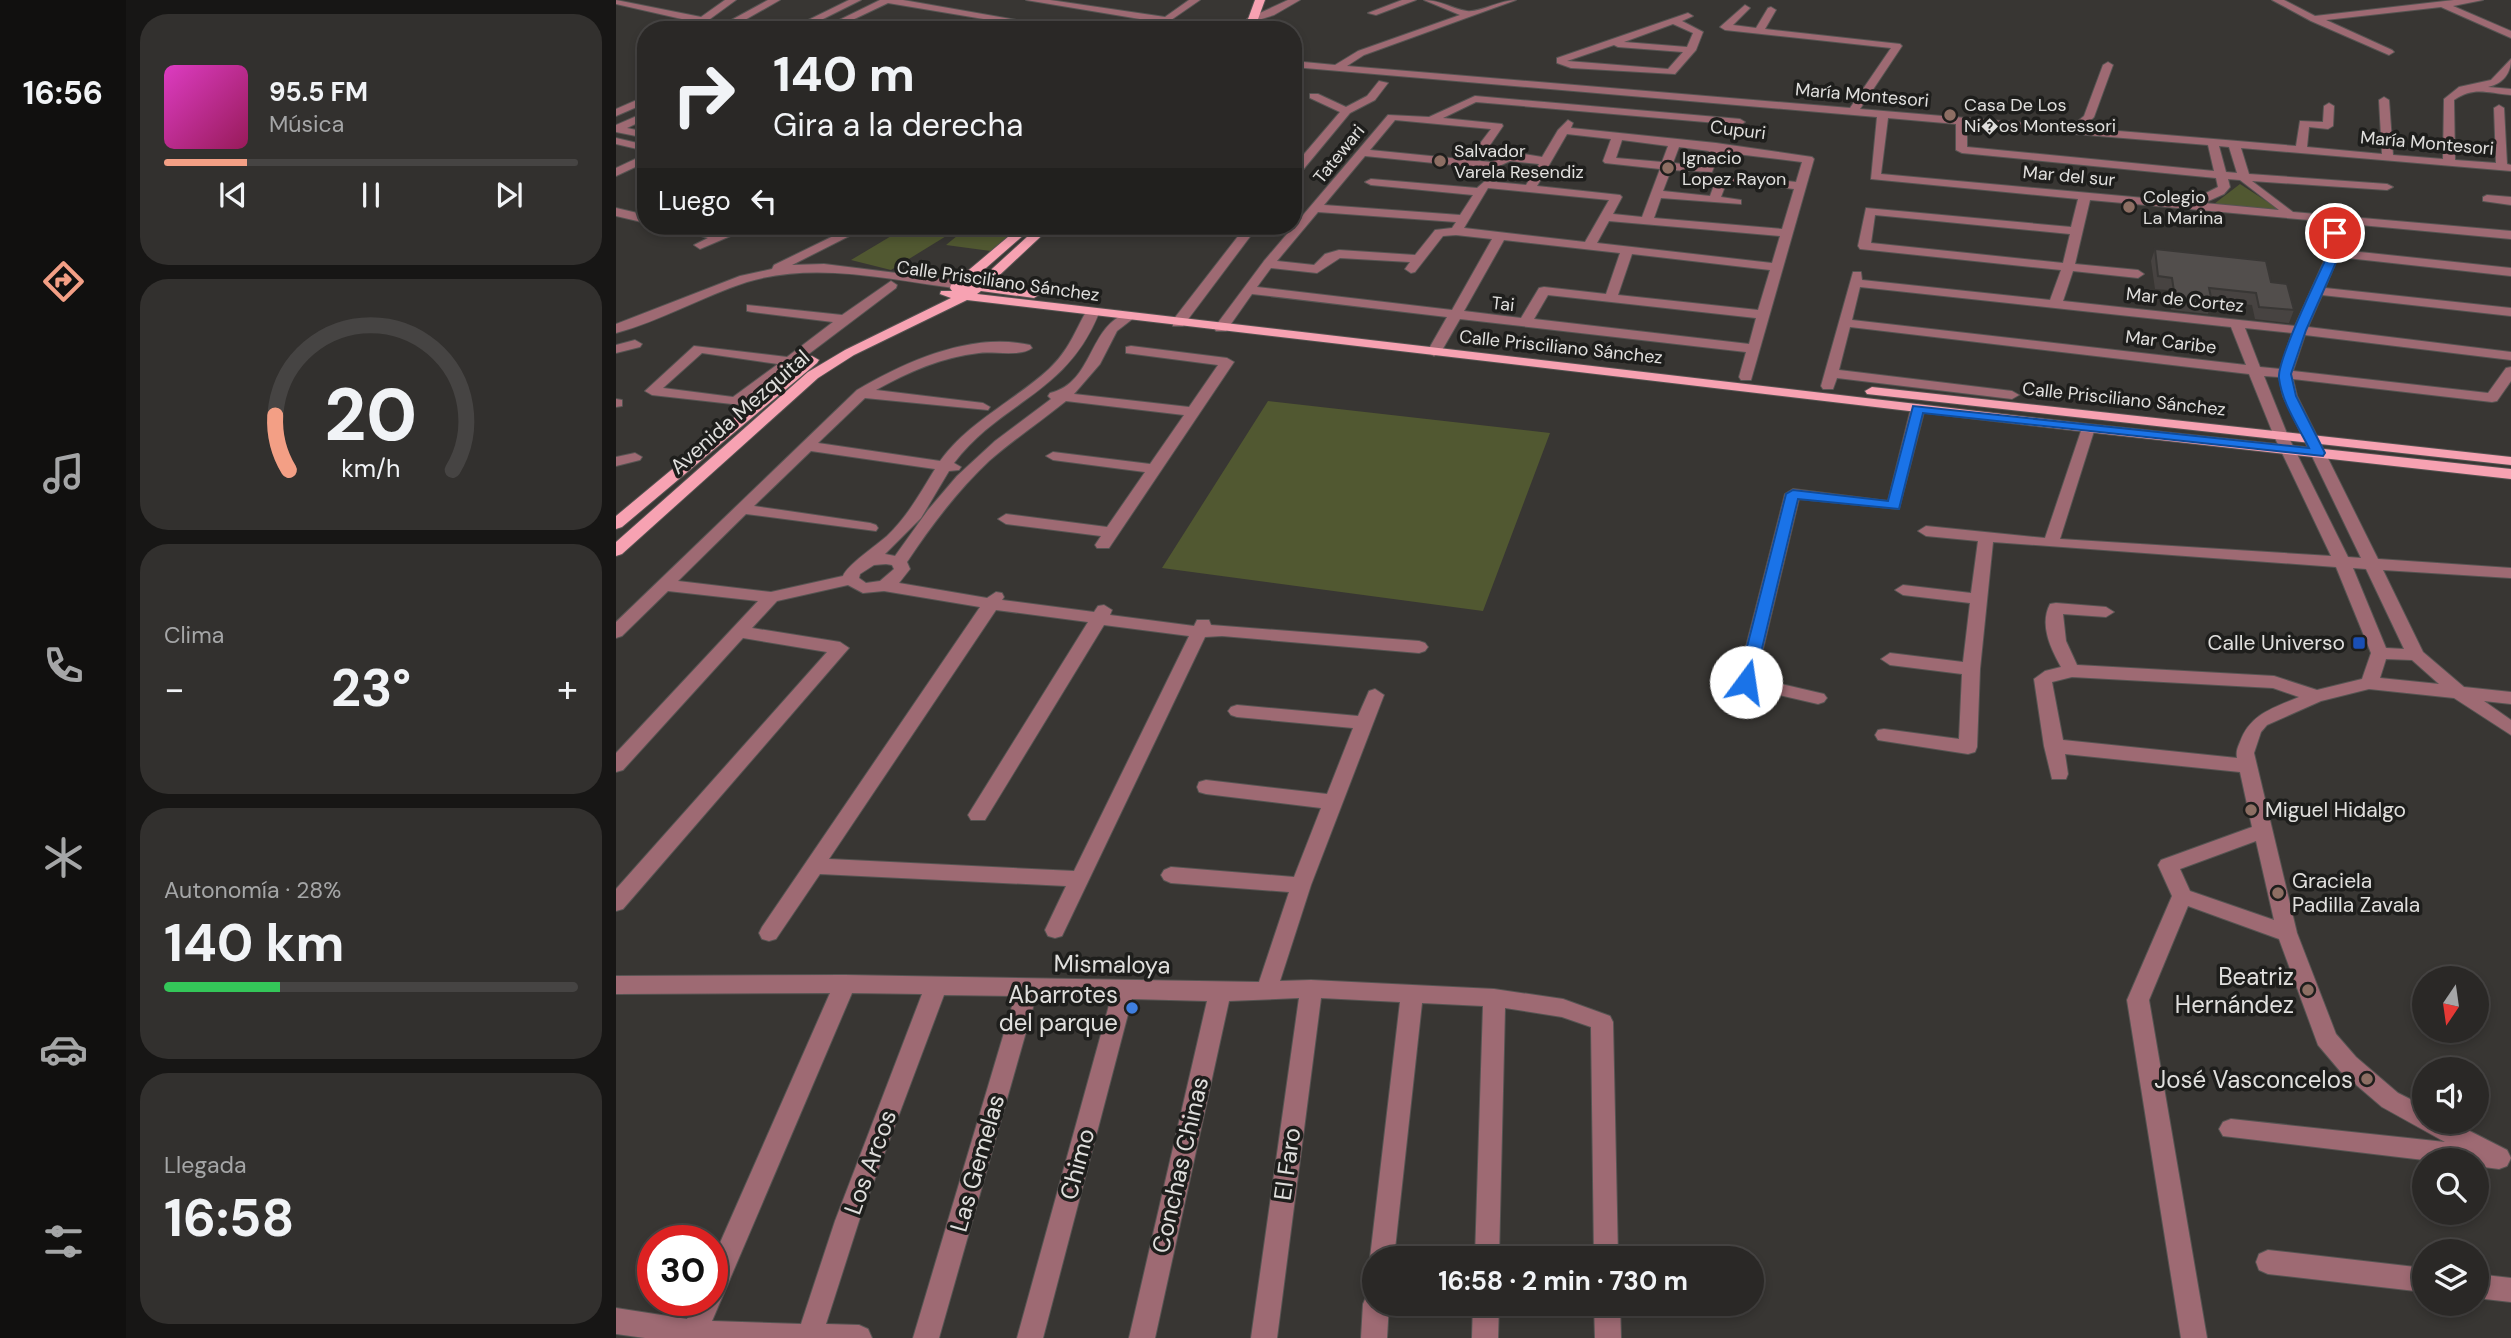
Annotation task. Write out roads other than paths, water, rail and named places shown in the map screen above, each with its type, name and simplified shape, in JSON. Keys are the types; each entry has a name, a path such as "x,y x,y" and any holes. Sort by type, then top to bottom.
{"main road":[{"path":"1242,21 1249,0"},
{"path":"1252,19 1260,0"},
{"path":"962,291 1019,235"},
{"name":"Avenida Mezquital","path":"616,524 815,358 946,294 980,286 1036,235"},
{"name":"Calle Prisciliano Sánchez","path":"980,286 1183,317 2088,428 2290,450 2314,446 2511,461"},
{"name":"Avenida Mezquital","path":"616,551 813,374 834,359 962,291"},
{"name":"Calle Prisciliano Sánchez","path":"962,291 1092,313 1128,317 1183,317"},
{"name":"Calle Prisciliano Sánchez","path":"1438,347 1746,377 1830,379 2281,436 2314,446 2511,474"}],"street":[{"path":"616,12 646,0"},
{"path":"703,20 731,0"},
{"path":"737,21 775,0"},
{"path":"812,21 856,0"},
{"path":"842,21 886,0 1013,21"},
{"path":"1031,0 1166,20 1194,1"},
{"path":"1087,17 1115,0"},
{"path":"1177,0 1194,1"},
{"path":"1252,19 1271,13 1294,0"},
{"path":"1373,13 1410,0"},
{"path":"1429,0 1469,15"},
{"path":"1336,68 1361,52 1511,0"},
{"path":"2277,0 2389,52"},
{"path":"2314,19 2478,0"},
{"path":"616,1 707,21"},
{"path":"2444,5 2511,35"},
{"path":"1745,8 1725,27 1897,46 1853,112"},
{"path":"1759,31 1770,10"},
{"path":"1676,22 1698,32 1691,50 1671,72 1562,63 1561,60 1606,43 1688,16"},
{"path":"1606,43 1691,50"},
{"path":"2449,162 2449,99 2463,89 2495,82 2511,62"},
{"name":"María Montesori","path":"1302,65 2507,167"},
{"path":"2074,130 2089,117 2108,65"},
{"path":"1530,188 1577,107 1583,88 1596,67"},
{"path":"2502,73 2511,85"},
{"path":"1325,78 1425,86"},
{"path":"1302,164 1346,111 1356,103 1371,98 1383,83"},
{"path":"2473,88 2511,92"},
{"path":"1314,96 1346,111"},
{"path":"1433,119 1475,99 1577,107 1735,135 1746,102"},
{"path":"2384,100 2388,157"},
{"path":"616,113 637,103"},
{"path":"2301,150 2304,123 2328,126 2329,106"},
{"path":"2499,108 2507,167"},
{"name":"Mar del sur","path":"1883,114 1875,177 2511,235"},
{"name":"Tatewari","path":"1302,225 1392,117 1497,126 1481,150 1508,157"},
{"path":"2089,117 2106,133"},
{"path":"617,129 637,119"},
{"path":"1961,121 1962,150 2243,177 2387,187"},
{"path":"617,129 637,133"},
{"name":"Cupuri","path":"1563,130 1716,146 1735,135 1808,159 1746,377"},
{"path":"1618,136 1609,161 1708,170 1716,146"},
{"path":"616,141 637,146"},
{"path":"1647,220 1675,142"},
{"path":"2192,205 2220,192 2224,187 2213,143"},
{"path":"2234,145 2243,177 2262,196 2294,215"},
{"path":"1362,152 1483,188 1530,188 1616,198 1608,217 1589,246"},
{"path":"1371,182 1493,166 1508,157 1545,161"},
{"path":"1714,200 1723,177 1799,186"},
{"path":"1268,264 1317,270 1329,257 1339,254 1415,264 1439,233 1460,225 1483,188"},
{"path":"1658,194 1737,202"},
{"path":"2055,304 2068,268 2085,195"},
{"path":"2487,198 2511,201"},
{"path":"1317,208 1460,225 1500,236 1777,267"},
{"path":"2075,231 1870,211 1864,246 2138,274"},
{"path":"616,212 637,217"},
{"path":"2308,216 2330,228 2337,247"},
{"path":"1608,217 1785,233"},
{"path":"2344,220 2337,247 2300,330 2285,374 2290,396 2416,655 2461,694 2511,729"},
{"path":"711,235 720,237"},
{"path":"700,245 725,235"},
{"path":"772,272 802,254 843,235"},
{"path":"1183,317 1245,235"},
{"name":"Tatewari","path":"1225,322 1293,235"},
{"path":"1438,347 1500,236"},
{"path":"2337,247 2511,272"},
{"path":"1611,298 1627,251"},
{"name":"Calle Prisciliano Sánchez","path":"616,328 744,279 795,268 824,268 962,291"},
{"name":"Calle Prisciliano Sánchez","path":"616,334 782,275 818,275 946,294"},
{"name":"Mar de Cortez","path":"1846,323 1856,279 2511,356"},
{"path":"788,361 699,349 652,391 736,402 891,285"},
{"name":"Tai","path":"1249,290 1753,349"},
{"path":"1525,323 1544,291 1690,307 1766,310"},
{"path":"2316,291 2511,312"},
{"path":"752,308 847,320"},
{"path":"851,579 852,572 869,561 900,533 916,514 943,465 961,445 1057,369 1088,325 1092,313"},
{"path":"851,579 862,588 894,575 971,469 1063,397 1091,370 1110,330 1117,322 1128,317"},
{"path":"1846,323 1830,379 2012,395"},
{"name":"Mar Caribe","path":"1846,323 2492,398 2511,371"},
{"path":"2236,323 2281,436 2343,564 2381,653 2369,683"},
{"path":"616,349 635,344"},
{"path":"616,632 862,393 909,366 940,355 996,345 1025,348"},
{"path":"1072,350 1098,352"},
{"path":"1006,519 1107,538 1227,362 1131,350"},
{"path":"862,393 983,407"},
{"path":"1030,393 1194,412"},
{"path":"1818,698 1746,682 1793,494 1894,506 1918,408"},
{"path":"2051,543 2088,428"},
{"path":"805,446 971,469"},
{"path":"1053,456 1153,468"},
{"path":"616,462 635,457"},
{"path":"741,509 870,528"},
{"path":"1926,531 2051,543 2343,564 2511,573"},
{"path":"1884,735 1968,747 1971,669 1986,537"},
{"path":"869,561 886,558 894,575"},
{"path":"894,575 995,599 1201,628 1419,647"},
{"path":"664,585 771,597 851,579"},
{"path":"1903,590 1980,599"},
{"path":"616,765 771,597"},
{"path":"769,933 995,599"},
{"path":"2073,671 2061,653 2053,618 2056,608 2106,612"},
{"path":"978,816 1101,614"},
{"path":"1055,930 1201,628"},
{"path":"616,903 840,648 741,632"},
{"path":"2381,653 2416,655"},
{"path":"1890,660 1971,669"},
{"path":"2059,774 2043,679 2050,675 2073,671 2274,682 2316,696"},
{"path":"2412,1112 2390,1100 2348,1064 2326,1038 2318,1010 2287,933 2245,753 2253,730 2272,716 2316,696 2369,683 2511,698"},
{"path":"1267,989 1301,885 1375,695"},
{"path":"1237,711 1364,723"},
{"path":"2053,746 2246,766"},
{"path":"1206,787 1332,802"},
{"path":"2262,831 2168,865 2182,896 2287,933"},
{"path":"813,866 1079,878"},
{"path":"1171,875 1301,885"},
{"path":"2182,896 2138,1000 2194,1338"},
{"name":"Mismaloya","path":"616,985 845,985 1220,992 1311,989 1494,998 1563,1008 1602,1022 1606,1246"},
{"path":"728,1253 845,985"},
{"name":"Los Arcos","path":"809,1337 852,1208 936,987"},
{"name":"Las Gemelas","path":"926,1338 1028,988"},
{"name":"El Faro","path":"1264,1338 1311,989"},
{"name":"Chimo","path":"1030,1338 1123,990"},
{"name":"Conchas Chinas","path":"1142,1338 1220,992"},
{"path":"1383,1246 1412,994"},
{"path":"1487,1246 1494,998"},
{"path":"2231,1129 2507,1161"},
{"path":"2454,1134 2507,1161"},
{"path":"2268,1262 2412,1279"},
{"path":"2489,1287 2511,1290"},
{"path":"694,1334 701,1316"},
{"path":"1374,1338 1375,1316"},
{"path":"1485,1338 1486,1316"},
{"path":"1607,1316 1608,1338"},
{"path":"616,1321 694,1334 859,1338"}],"place":[{"name":"Casa De Los Ni�os Montessori","path":"1950,115"},
{"name":"Salvador Varela Resendiz","path":"1440,161"},
{"name":"Ignacio Lopez Rayon","path":"1668,168"},
{"name":"Colegio La Marina","path":"2129,207"},
{"name":"Calle Universo","path":"2359,643"},
{"name":"Miguel Hidalgo","path":"2251,810"},
{"name":"Graciela Padilla Zavala","path":"2278,893"},
{"name":"Beatriz Hernández","path":"2308,990"},
{"name":"Abarrotes del parque","path":"1132,1008"},
{"name":"José Vasconcelos","path":"2367,1079"}]}
